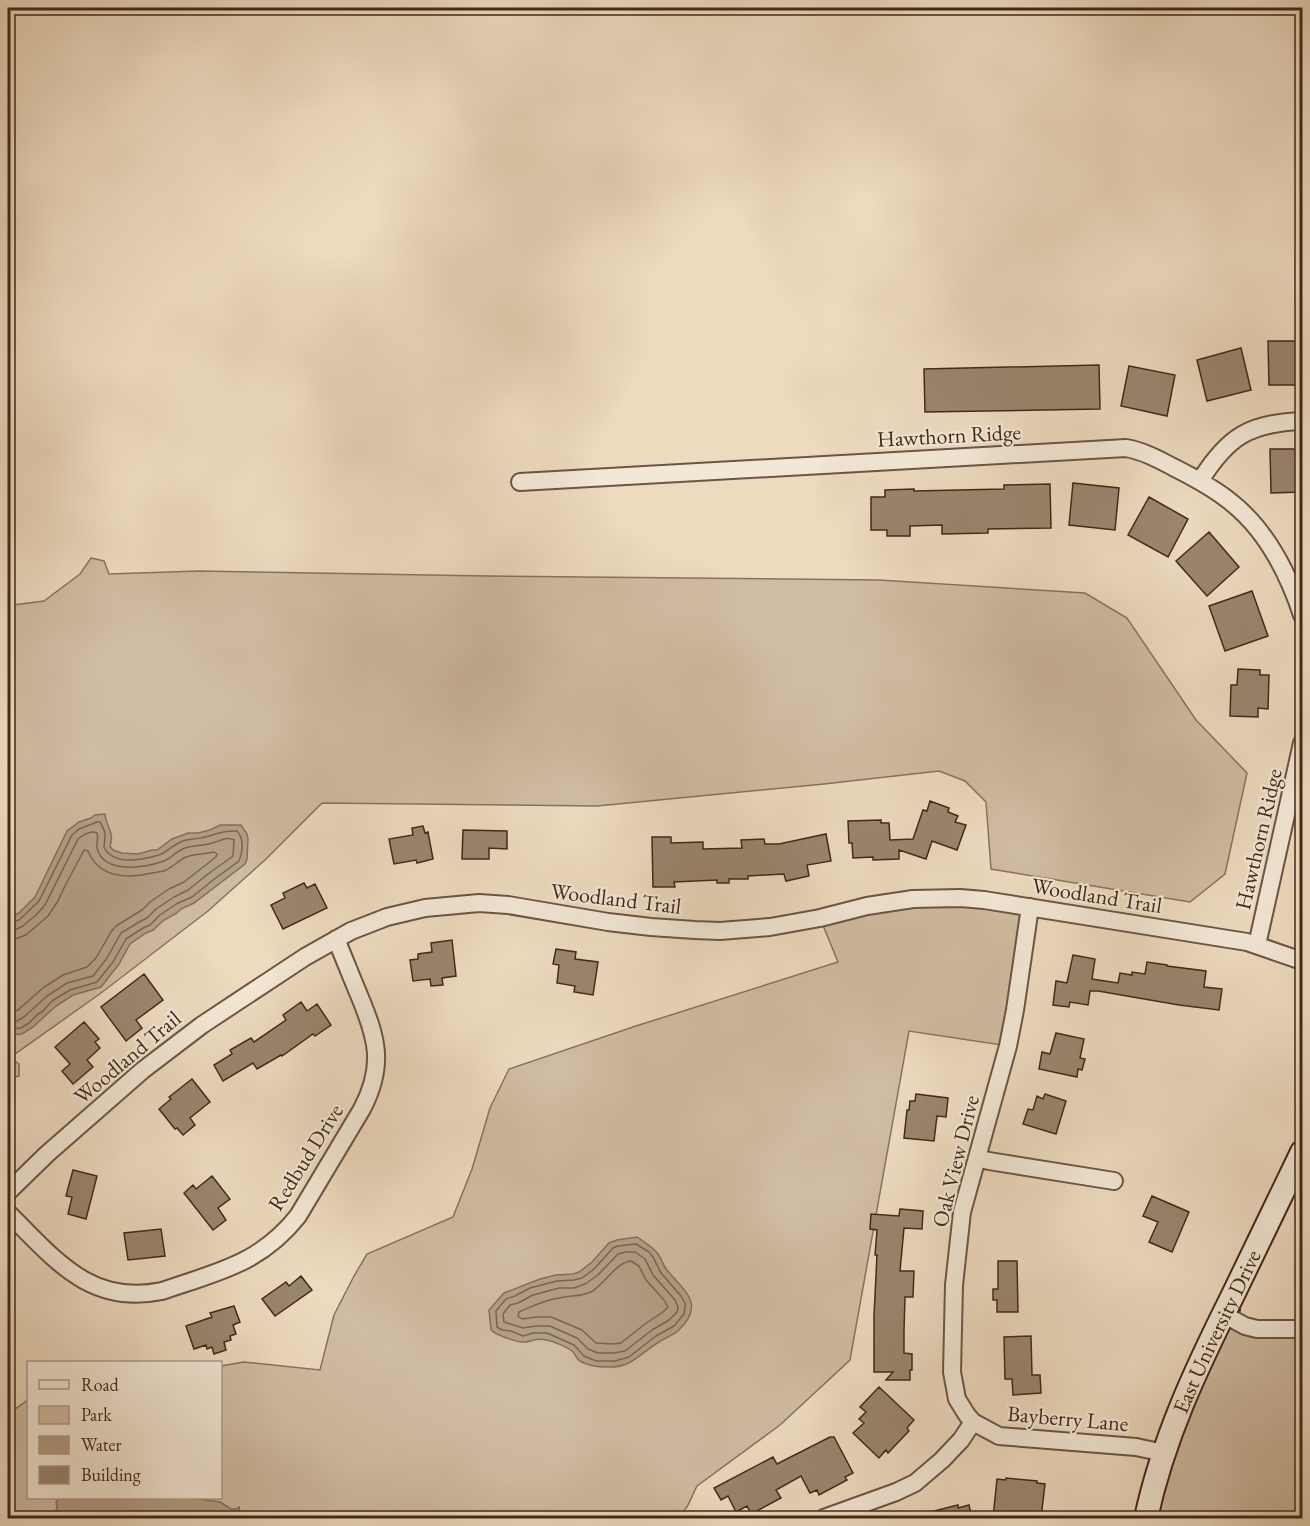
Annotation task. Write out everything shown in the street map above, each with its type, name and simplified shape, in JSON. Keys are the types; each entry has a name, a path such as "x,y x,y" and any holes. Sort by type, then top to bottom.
{"main road":[{"name":"East University Drive","path":"1146,1518 1164,1453 1185,1394 1302,1152"}],"street":[{"path":"1200,481 1223,450 1238,436 1276,423 1302,421"},
{"name":"Hawthorn Ridge","path":"520,482 1126,448 1138,450 1200,481 1233,503 1254,524 1287,576 1302,615"},
{"name":"Hawthorn Ridge","path":"1257,945 1302,743"},
{"name":"Woodland Trail","path":"8,1192 143,1070 172,1047 305,957 369,924 406,912 444,905 479,903 508,905 608,922 711,931 770,927 867,906 913,899 960,898 1247,942 1302,961"},
{"name":"Oak View Drive","path":"973,1422 957,1399 952,1372 954,1286 958,1237 962,1212 1008,1046 1030,907"},
{"name":"Redbud Drive","path":"8,1213 55,1259 88,1284 128,1294 162,1291 230,1268 268,1247 298,1216 368,1098 375,1074 376,1050 371,1025 336,939"},
{"path":"977,1158 1114,1181"},
{"path":"1223,1314 1245,1326 1257,1329 1302,1329"},
{"name":"Bayberry Lane","path":"824,1518 915,1483 942,1460 961,1440 973,1422 999,1436 1136,1447 1164,1453"}],"green space":[{"path":"91,558 104,561 109,574 199,571 879,580 1085,593 1127,618 1196,720 1247,773 1225,874 1190,902 991,869 986,802 965,781 939,771 597,806 322,803 265,860 208,911 101,993 9,1056 19,1064 19,1076 8,1078 8,608 13,605 44,601 80,574"},
{"path":"890,901 1030,907 1008,1046 909,1031 850,1360 780,1425 697,1486 687,1507 677,1518 8,1518 8,1414 27,1401 27,1499 222,1499 222,1366 244,1362 320,1370 334,1315 367,1254 453,1217 472,1169 490,1108 509,1069 838,962 820,918"},
{"path":"1234,1321 1302,1329 1302,1518 1146,1518 1185,1394"}],"water":[{"path":"105,814 111,833 110,846 113,850 122,853 138,854 157,850 172,839 188,833 210,830 220,825 241,825 248,839 247,859 245,864 194,903 181,909 130,944 119,964 101,987 73,995 22,1034 8,1035 8,918 19,913 35,897 67,831 79,822 95,815"},
{"path":"637,1237 658,1254 666,1268 686,1292 692,1306 686,1322 678,1331 629,1363 616,1367 593,1366 580,1361 572,1351 556,1343 540,1339 521,1342 491,1330 489,1310 504,1293 540,1279 579,1272 592,1262 609,1243"},
{"path":"59,1499 198,1499 220,1502 231,1509 239,1507 240,1512 236,1518 51,1518 57,1509 56,1502"}],"building":[{"path":"1268,341 1302,341 1302,385 1269,385"},
{"path":"1241,348 1251,390 1207,401 1197,360"},
{"path":"1099,365 1100,409 925,412 924,369"},
{"path":"1129,366 1175,375 1167,416 1121,406"},
{"path":"1270,449 1302,449 1302,492 1271,493"},
{"path":"1073,483 1119,488 1115,530 1069,525"},
{"path":"1050,484 1051,528 988,529 988,533 942,534 942,525 910,526 910,536 887,536 887,530 871,530 871,497 885,497 885,490 1004,489 1004,485"},
{"path":"1149,497 1188,519 1168,557 1128,535"},
{"path":"1209,532 1239,567 1207,596 1176,561"},
{"path":"1252,591 1268,636 1225,651 1209,606"},
{"path":"1238,669 1260,670 1260,675 1269,675 1268,709 1258,708 1258,717 1230,716 1231,685 1237,685"},
{"path":"930,801 949,808 948,812 958,816 955,822 966,825 957,850 932,841 926,859 899,850 899,859 853,858 852,843 849,843 848,821 881,820 881,823 889,823 890,840 913,839 923,810 927,811"},
{"path":"423,826 425,833 428,832 433,859 417,863 416,860 394,864 389,839 413,835 412,828"},
{"path":"463,830 507,831 507,849 489,848 489,859 462,859"},
{"path":"826,834 831,861 807,865 809,876 786,881 784,874 748,876 748,879 729,879 729,883 717,883 717,880 674,882 675,887 653,887 652,837 671,837 671,843 703,842 703,849 742,848 741,840 764,839 765,844 779,844"},
{"path":"304,883 307,888 315,884 327,908 283,929 271,905 285,898 283,893"},
{"path":"452,940 456,976 442,978 443,985 431,986 430,979 413,981 410,960 418,959 418,954 432,952 431,943"},
{"path":"556,949 576,952 575,959 598,962 593,995 574,992 575,986 557,983 559,965 553,964"},
{"path":"1073,955 1095,959 1092,979 1118,983 1120,973 1145,974 1147,962 1206,971 1204,987 1222,989 1219,1010 1098,991 1090,991 1088,1005 1070,1002 1069,1007 1053,1005 1056,981 1067,983"},
{"path":"144,974 163,1000 136,1020 142,1028 126,1041 101,1007"},
{"path":"301,1002 307,1011 317,1004 331,1025 257,1069 253,1063 223,1081 214,1065 232,1054 230,1050 251,1038 254,1042 286,1020 283,1015"},
{"path":"84,1022 99,1039 95,1042 100,1048 87,1060 93,1067 73,1084 62,1071 70,1064 55,1047"},
{"path":"1056,1033 1084,1039 1080,1058 1085,1059 1082,1070 1078,1069 1077,1077 1039,1069 1042,1052 1050,1054"},
{"path":"192,1079 210,1102 190,1118 195,1125 183,1135 177,1128 175,1129 159,1109 171,1099 169,1097"},
{"path":"916,1094 948,1098 946,1117 937,1116 934,1141 904,1138 907,1110 909,1110 910,1101 915,1101"},
{"path":"1045,1094 1066,1101 1056,1134 1023,1124 1028,1109 1033,1110 1037,1096 1043,1099"},
{"path":"73,1170 97,1176 86,1219 68,1214 72,1197 66,1196"},
{"path":"212,1176 230,1199 218,1208 226,1220 213,1230 184,1193 193,1185 196,1189"},
{"path":"1152,1196 1189,1212 1172,1252 1149,1242 1158,1222 1143,1216"},
{"path":"900,1209 923,1211 922,1229 904,1228 900,1271 914,1271 913,1297 905,1297 904,1331 904,1353 912,1354 912,1370 910,1370 910,1380 886,1380 893,1372 874,1372 877,1230 870,1229 871,1214 899,1216"},
{"path":"161,1229 165,1256 128,1260 124,1233"},
{"path":"998,1261 1017,1261 1018,1312 997,1312 997,1300 993,1300 993,1289 998,1289"},
{"path":"301,1276 312,1290 275,1316 262,1299 286,1282 289,1286"},
{"path":"234,1306 240,1322 233,1325 236,1334 230,1336 231,1340 224,1342 226,1350 214,1354 212,1347 207,1349 206,1345 194,1349 186,1326 212,1317 210,1313"},
{"path":"1031,1336 1032,1375 1040,1375 1041,1393 1013,1395 1012,1379 1005,1379 1004,1337"},
{"path":"879,1387 914,1420 907,1428 909,1431 888,1453 886,1450 879,1458 853,1433 864,1423 859,1419 866,1412 860,1407"},
{"path":"834,1437 853,1473 845,1477 847,1480 819,1495 817,1490 810,1493 801,1476 776,1490 781,1498 751,1514 747,1506 736,1512 728,1496 721,1500 714,1488 773,1457 777,1464"},
{"path":"1006,1478 1045,1484 1041,1518 993,1518 997,1479 1006,1480"},
{"path":"958,1505 958,1508 969,1505 972,1518 923,1518 922,1514"}]}
